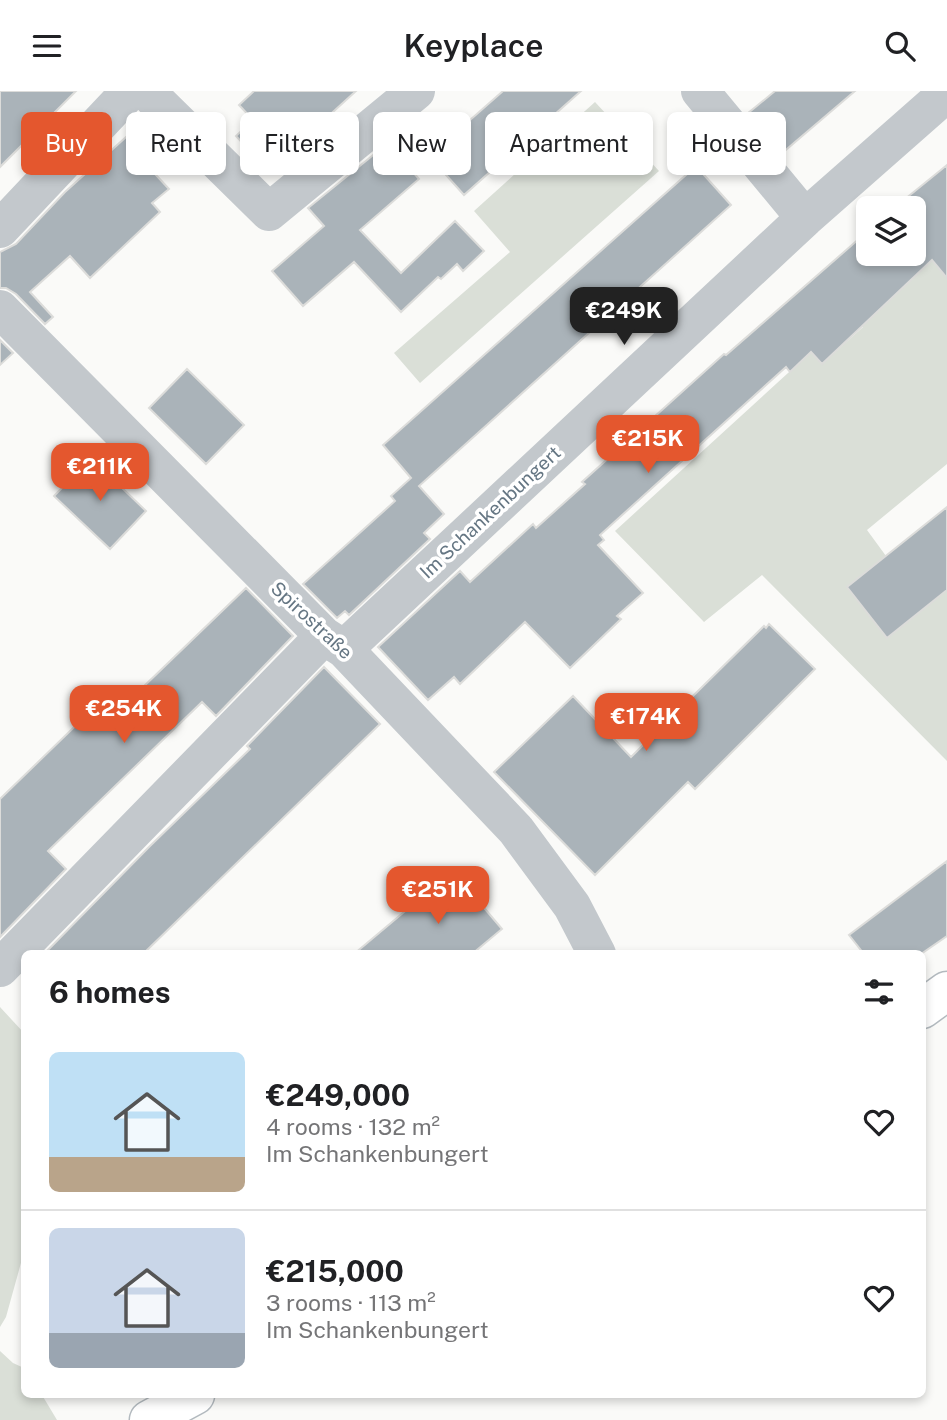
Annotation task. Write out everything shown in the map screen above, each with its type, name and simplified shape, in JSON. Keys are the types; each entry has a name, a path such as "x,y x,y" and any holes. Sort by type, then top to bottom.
{"street":[{"path":"0,229 130,91"},
{"path":"146,91 269,212 416,91"},
{"path":"700,91 805,218"},
{"name":"Im Schankenbungert","path":"0,968 334,642 947,93"},
{"name":"Spirostraße","path":"0,309 334,642 516,830 572,906 595,950"},
{"path":"926,1006 947,991"},
{"path":"149,1420 189,1398"}],"shaded area":[{"path":"595,102 604,112 584,112"},
{"path":"653,165 659,171 420,383 394,353 510,252 474,211 514,175 653,175"},
{"path":"947,251 947,464 867,530 886,556 847,587 887,637 947,590 947,761 762,575 704,622 615,531 811,352 822,364 863,327 853,315"},
{"path":"0,1007 21,1030 21,1263 6,1317 0,1327"},
{"path":"0,1351 21,1367 21,1398 44,1398 57,1420 0,1420"}],"building":[{"path":"0,91 76,91 55,112 21,112 21,146 0,167"},
{"path":"254,91 356,91 333,112 246,112 239,105"},
{"path":"503,91 581,91 557,112 485,112 486,175 464,195 446,175 471,175 471,119"},
{"path":"775,91 855,91 786,150 786,112 749,112"},
{"path":"126,137 126,175 156,175 169,189 152,203 160,212 90,278 70,256 30,292 53,317 45,324 16,294 6,288 0,288 0,252 16,244 84,175 112,175 112,150"},
{"path":"373,155 373,175 416,175 419,179 360,230 401,273 455,221 484,251 463,271 457,264 441,279 438,277 401,312 354,262 303,306 272,271 324,226 308,208 349,175 359,175 359,167"},
{"path":"947,165 947,278 932,260 926,266 926,196 909,196"},
{"path":"686,175 704,175 731,205 419,486 444,514 424,533 430,539 349,615 345,611 337,618 303,584 395,501 391,496 411,478 383,445"},
{"path":"856,241 856,266 926,266 822,364 811,352 790,372 786,367 600,535 604,540 598,545 643,593 617,616 621,619 570,668 525,622 460,684 454,677 428,700 378,647 460,571 470,582 533,524 536,528 585,484 582,482"},
{"path":"0,340 13,353 0,365"},
{"path":"187,369 244,425 206,464 149,408"},
{"path":"91,458 146,511 110,549 54,496"},
{"path":"947,507 947,590 887,638 847,587"},
{"path":"246,588 293,636 216,716 202,702 48,851 66,869 0,937 0,799 101,701 114,715"},
{"path":"769,624 815,669 695,789 688,782 595,875 494,772 573,696 631,757"},
{"path":"324,667 380,724 147,950 48,950 250,749 247,746"},
{"path":"947,861 947,936 926,951 861,950 849,935"},
{"path":"458,877 502,929 477,950 359,950 435,886 439,892"}]}
